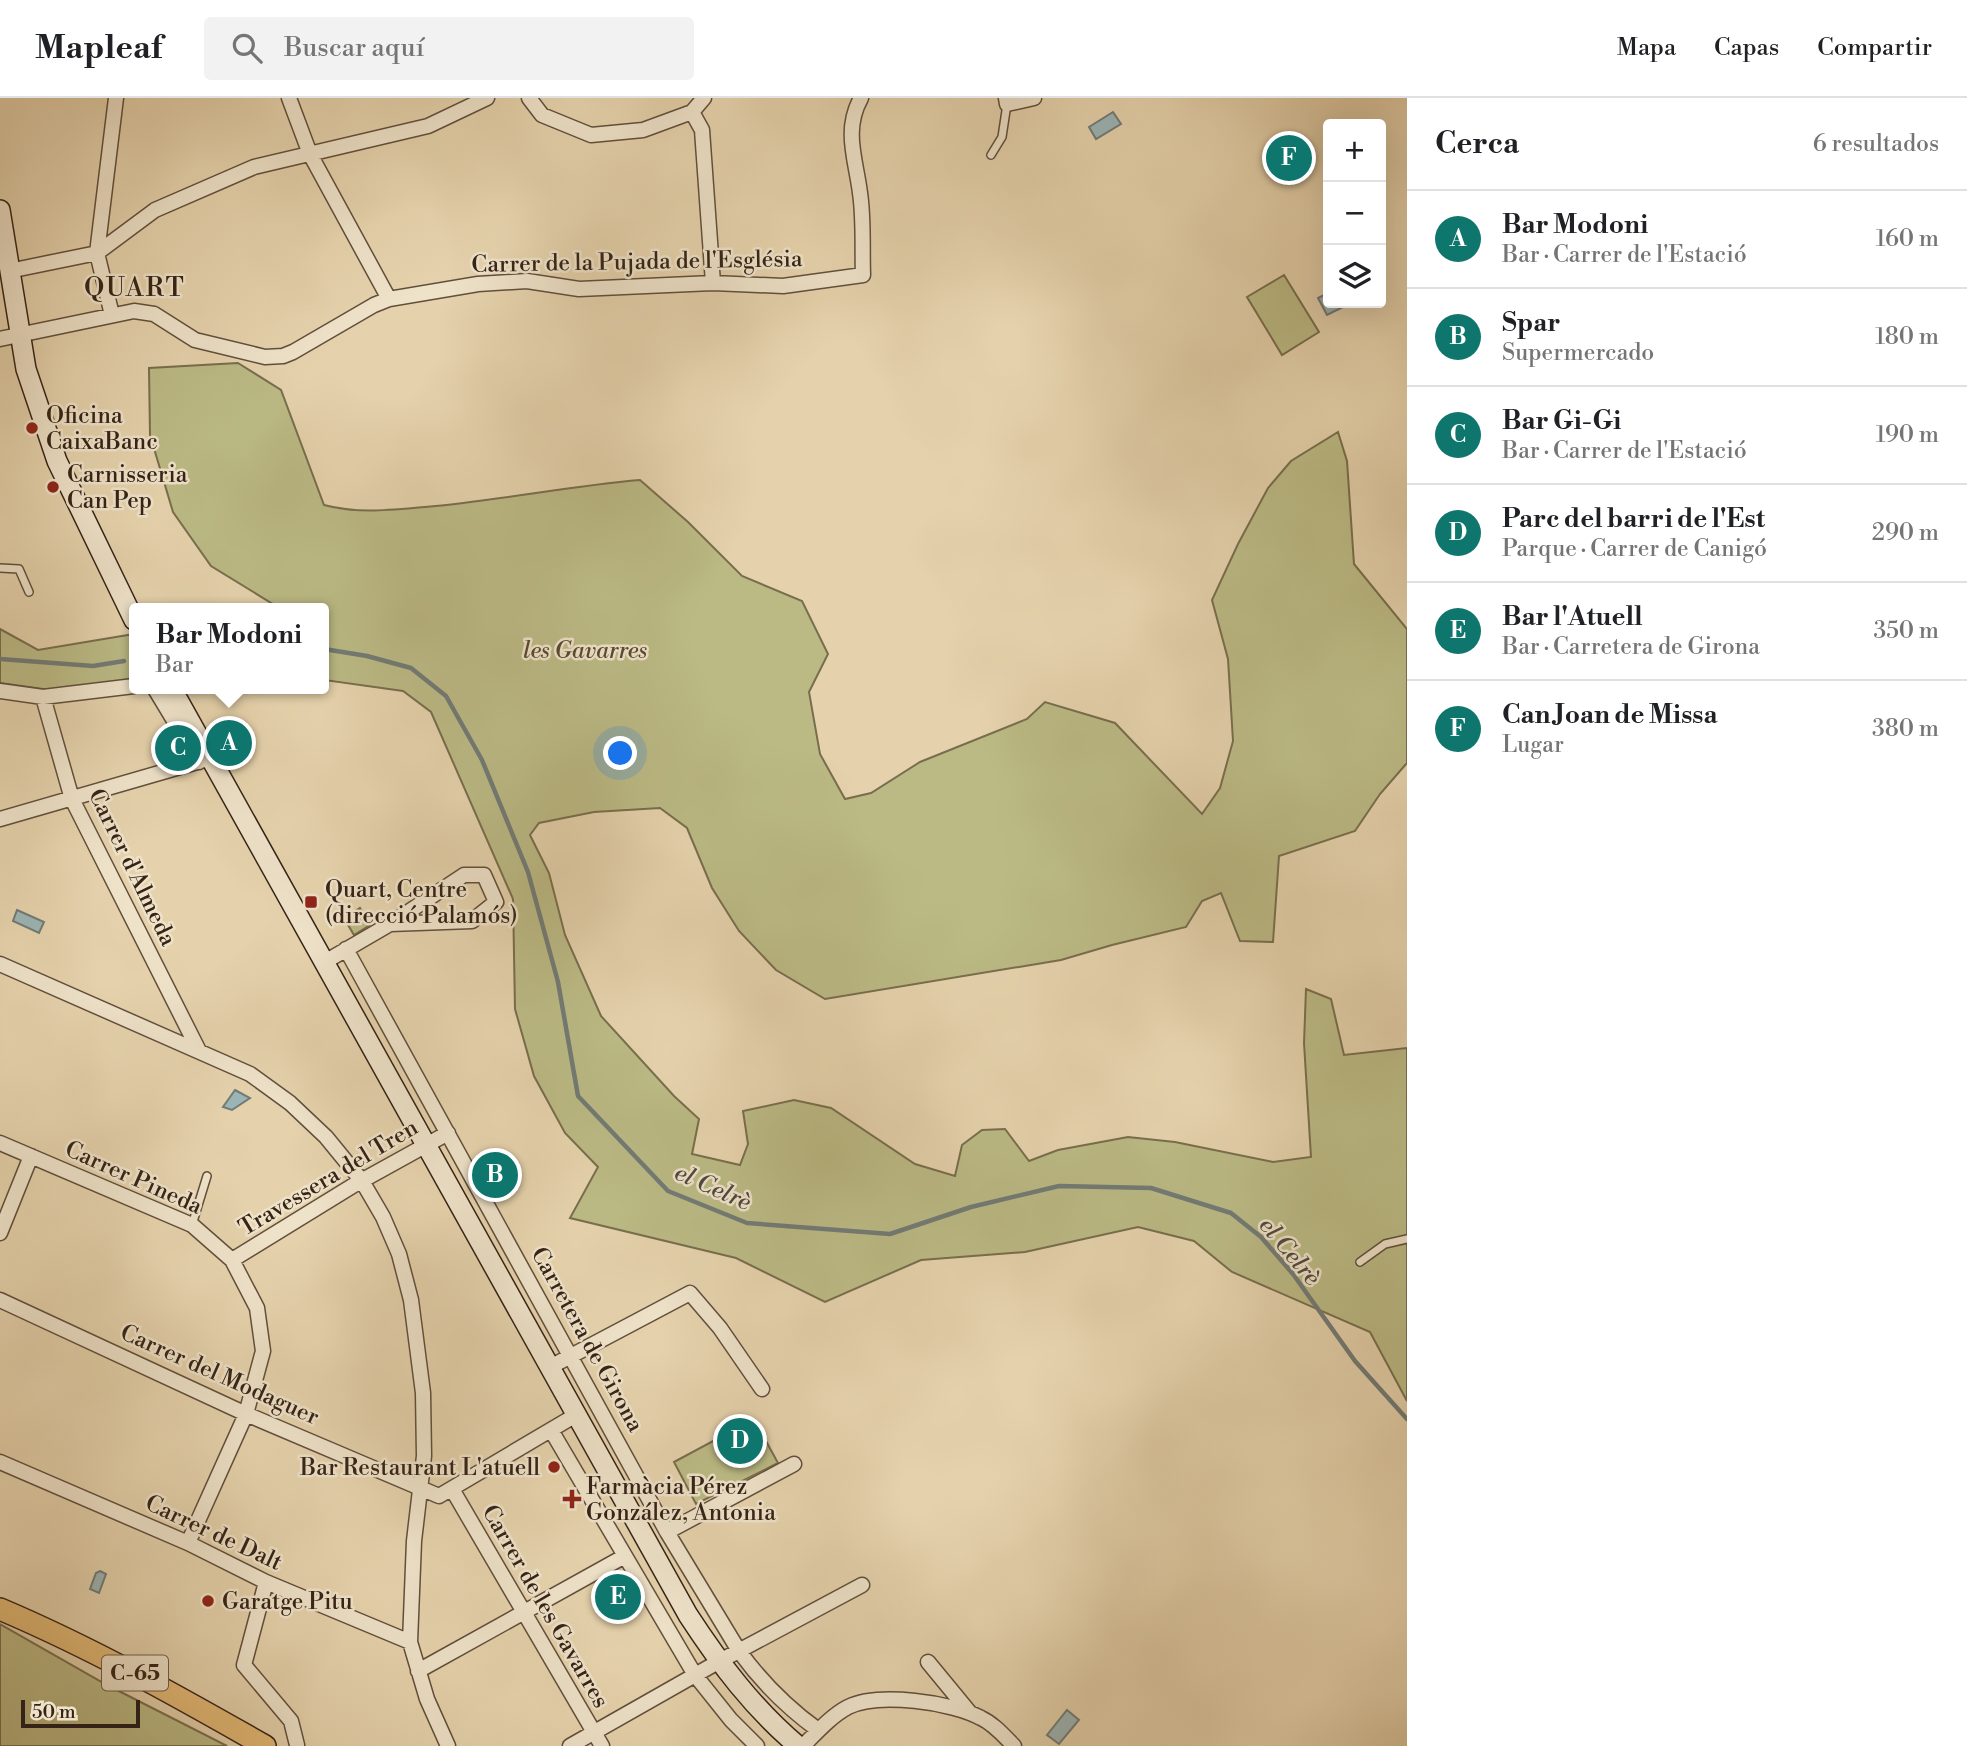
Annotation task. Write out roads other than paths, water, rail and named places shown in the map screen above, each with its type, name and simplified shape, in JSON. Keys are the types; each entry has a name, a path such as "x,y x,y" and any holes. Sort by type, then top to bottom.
{"main road":[{"path":"0,210 26,369 57,461 129,608"},
{"path":"174,694 205,760 324,962 688,1615 718,1662 773,1725 798,1746"},
{"name":"C-65","path":"0,1609 158,1685 265,1746"}],"street":[{"path":"112,315 97,253 117,98"},
{"path":"289,98 310,154 389,299"},
{"path":"9,271 97,253 155,210 254,167 428,126 487,98"},
{"path":"529,98 542,115 591,135 643,130 692,113 704,98"},
{"name":"Carrer de la Pujada de l'Església","path":"0,339 134,311 154,314 195,340 265,357 283,356 373,304 478,284 527,281 579,289 713,283 783,286 863,275 860,195 851,123 861,98"},
{"path":"1007,101 1034,98"},
{"path":"692,113 702,130 713,283"},
{"path":"0,691 43,697 129,687"},
{"path":"0,819 205,760 159,694"},
{"name":"Carrer d'Almeda","path":"43,697 72,799 199,1051"},
{"path":"324,962 390,924 464,875 484,875 496,902 472,921 390,924"},
{"name":"Carretera de Girona","path":"346,949 667,1532 748,1664 806,1722 818,1730"},
{"path":"0,964 250,1074 290,1103 326,1137 362,1181 383,1217 399,1254 411,1300 424,1393 424,1456 414,1541 410,1642 427,1699 448,1746"},
{"name":"Travessera del Tren","path":"232,1260 362,1181 448,1133"},
{"name":"Carrer Pineda","path":"0,1143 192,1224 232,1260 257,1308 263,1351 246,1414 188,1543"},
{"path":"0,1233 31,1156"},
{"path":"550,1367 690,1293 720,1328 762,1389"},
{"name":"Carrer del Modaguer","path":"0,1300 246,1414 439,1496 452,1489"},
{"path":"452,1489 576,1415"},
{"path":"551,1430 695,1675 731,1720 757,1746"},
{"name":"Carrer de Dalt","path":"0,1462 188,1543 266,1582 410,1642"},
{"path":"667,1532 794,1464"},
{"name":"Carrer de les Gavarres","path":"452,1489 602,1746"},
{"path":"418,1671 625,1556"},
{"path":"266,1582 244,1665 291,1721 297,1745"},
{"path":"570,1746 862,1585"},
{"path":"928,1662 970,1713"},
{"path":"803,1746 818,1730 849,1706 874,1700 912,1700 970,1713 996,1728 1014,1746"}],"lane":[{"path":"991,155 1002,137 1007,101"},
{"path":"0,568 19,569 29,592"},
{"path":"192,1224 207,1176"},
{"path":"1360,1262 1385,1244 1407,1238"}],"water":[{"path":"1113,112 1121,124 1096,139 1089,127"},
{"path":"1323,308 1341,308 1327,315"},
{"path":"17,910 44,922 39,933 13,921"},
{"path":"235,1090 250,1098 232,1110 223,1107"},
{"path":"100,1571 106,1574 99,1593 90,1589 96,1573"},
{"path":"1067,1710 1079,1720 1059,1744 1047,1735"}],"waterway":[{"name":"el Celrè","path":"329,650 367,656 411,668 446,696 482,760 528,872 558,982 578,1096 668,1191 747,1223 890,1234 971,1207 1059,1186 1151,1188 1231,1213 1261,1237 1293,1274 1355,1361 1407,1419"},
{"name":"el Celrè","path":"0,659 93,666 124,661"}],"place":[{"name":"Can Joan de Missa","path":"1289,158"},
{"name":"Oficina CaixaBanc","path":"32,428"},
{"name":"Carnisseria Can Pep","path":"53,487"},
{"name":"Bar Modoni","path":"229,743"},
{"name":"Bar Gi-Gi","path":"178,748"},
{"name":"Quart, Centre (direcció Palamós)","path":"311,902"},
{"name":"Spar","path":"495,1175"},
{"name":"Parc del barri de l'Est","path":"740,1441"},
{"name":"Bar Restaurant L'atuell","path":"554,1467"},
{"name":"Farmàcia Pérez González, Antonia","path":"572,1499"},
{"name":"Bar l'Atuell","path":"618,1597"},
{"name":"Garatge Pitu","path":"208,1601"}],"district":[{"name":"QUART","path":"135,287"}],"park label":[{"name":"les Gavarres","path":"585,650"}]}
